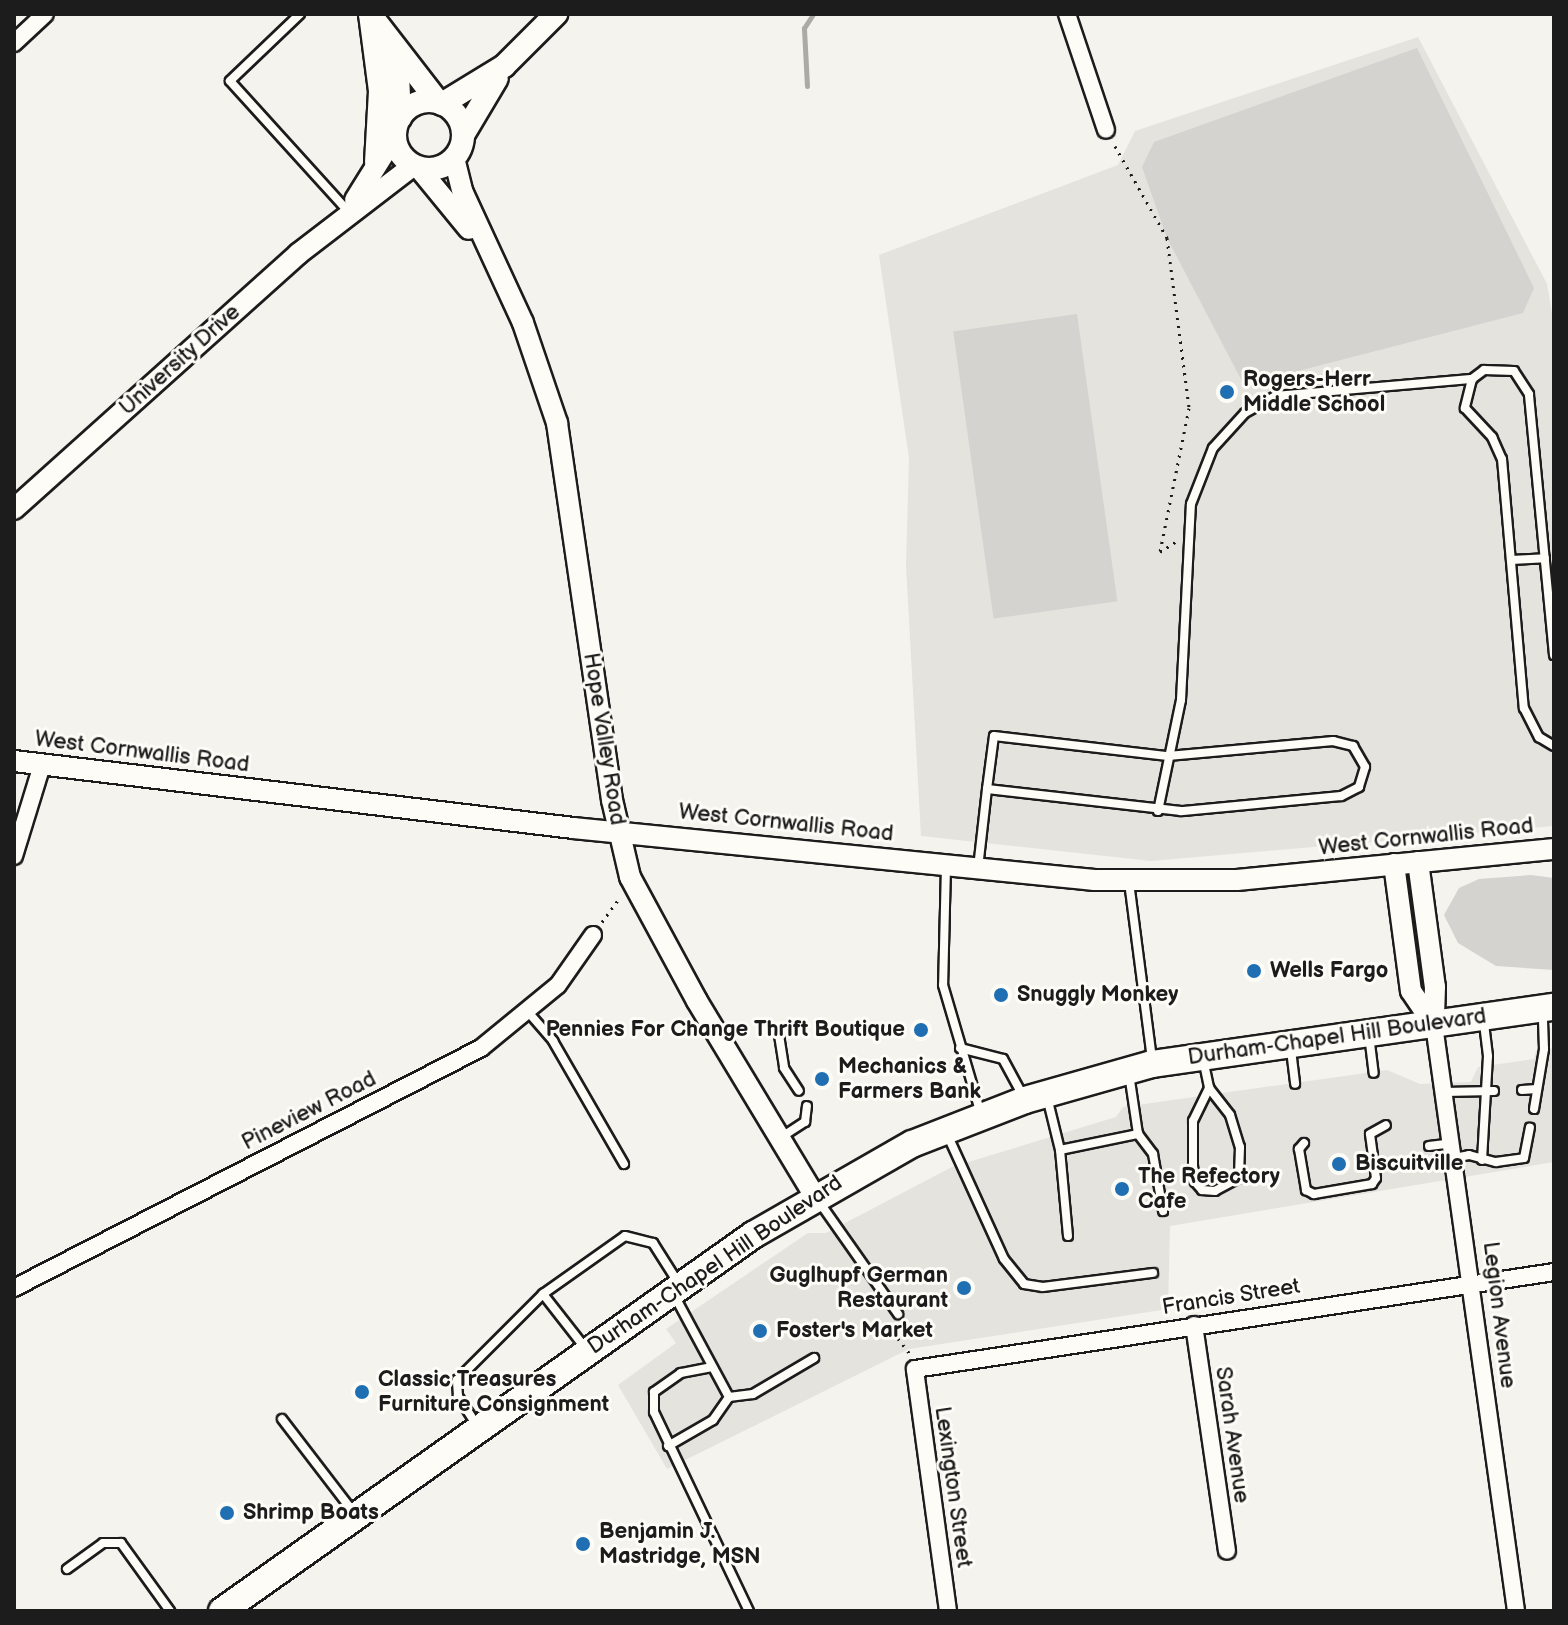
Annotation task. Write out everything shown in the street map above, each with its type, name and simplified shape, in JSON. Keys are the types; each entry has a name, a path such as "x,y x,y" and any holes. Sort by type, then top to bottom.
{"main road":[{"path":"370,14 440,103 458,118 463,135"},
{"path":"370,14 398,75 401,154 416,166 436,168 454,158 463,135 504,66 556,14"},
{"path":"370,14 380,91 376,162"},
{"path":"398,127 416,104 440,103 504,66"},
{"name":"Durham-Chapel Hill Boulevard","path":"222,1611 586,1350 814,1195 945,1129 1036,1096 1140,1066 1547,1008"}],"street":[{"path":"14,43 45,14"},
{"path":"1067,14 1106,130"},
{"name":"University Drive","path":"348,211 398,127"},
{"name":"Hope Valley Road","path":"454,158 485,249 523,323 557,423 618,830 630,877 653,924 814,1195"},
{"name":"University Drive","path":"14,509 348,211 416,166"},
{"name":"Hope Valley Road","path":"416,166 485,249"},
{"name":"West Cornwallis Road","path":"14,761 978,869 1129,881 1237,880 1554,849"},
{"path":"14,856 42,765"},
{"name":"Legion Avenue","path":"1418,862 1435,987 1434,1025 1516,1611"},
{"name":"Legion Avenue","path":"1394,864 1411,991 1434,1025"},
{"name":"Pineview Road","path":"14,1288 481,1048 529,1013 569,971 593,935"},
{"name":"Francis Street","path":"915,1369 1470,1282 1554,1272"},
{"name":"Sarah Avenue","path":"1194,1325 1227,1551"},
{"name":"Lexington Street","path":"915,1369 948,1611"}],"lane":[{"path":"300,14 230,81 348,211"},
{"path":"1158,811 1181,700 1187,535 1191,504 1213,448 1260,403 1297,392 1472,379 1499,367 1514,371 1525,383 1554,655"},
{"path":"1472,379 1465,408 1492,437 1502,459 1524,708 1539,737 1554,746"},
{"path":"1511,560 1545,558"},
{"path":"978,869 987,789 994,736 1168,756 1333,741 1353,746 1365,767 1359,787 1341,796 1158,811 987,789"},
{"path":"946,865 943,985 982,1115"},
{"path":"1129,881 1140,1066 1138,1134 1153,1154 1163,1211"},
{"path":"1534,1109 1547,1008"},
{"path":"529,1013 553,1041 624,1164"},
{"path":"1482,1160 1490,1091 1484,1018"},
{"path":"779,1035 784,1068 799,1091"},
{"path":"1369,1035 1374,1073"},
{"path":"1290,1045 1295,1084"},
{"path":"960,1048 1003,1059 1036,1096 1060,1150 1068,1236"},
{"path":"1202,1055 1209,1088 1230,1115 1240,1147 1239,1178 1215,1191 1202,1190 1195,1182 1193,1165 1193,1121 1209,1088"},
{"path":"1522,1090 1537,1089"},
{"path":"1444,1092 1490,1091"},
{"path":"779,1138 805,1122 807,1106"},
{"path":"1304,1143 1299,1149 1306,1190 1314,1194 1372,1184 1376,1178 1370,1134 1386,1125"},
{"path":"1429,1146 1482,1160 1524,1158 1530,1128"},
{"path":"945,1129 1004,1259 1024,1284 1043,1287 1153,1273"},
{"path":"1060,1150 1138,1134"},
{"path":"814,1195 898,1314"},
{"path":"478,1427 458,1396 457,1380 543,1294 625,1236 653,1243 729,1397"},
{"path":"543,1294 586,1350"},
{"path":"668,1446 713,1420 729,1397 753,1394 814,1358"},
{"path":"712,1367 681,1373 654,1392 654,1412 749,1611"},
{"path":"282,1419 356,1515"},
{"path":"67,1569 103,1543 121,1543 170,1611"}],"path":[{"path":"1106,130 1167,238 1189,408 1160,552 1187,535"},
{"path":"593,935 624,891"},
{"path":"898,1314 893,1332 915,1369"}],"shaded area":[{"name":"Rogers-Herr Middle School","path":"1418,37 1547,284 1554,325 1554,826 1151,861 921,836 906,566 909,458 879,255 1118,165 1135,131"},
{"path":"1417,48 1534,288 1523,313 1244,385 1167,238 1142,167 1154,142"},
{"path":"1077,314 1117,601 994,619 953,331"},
{"path":"1531,875 1554,878 1554,970 1496,966 1458,943 1444,915 1459,888 1479,879"},
{"path":"1554,1048 1554,1162 1170,1226 1168,1309 909,1349 667,1469 618,1385 676,1343 666,1329 808,1233 826,1233 952,1167 1116,1117 1123,1107 1387,1070 1420,1084 1471,1082 1478,1067 1534,1059 1536,1051"}],"waterway":[{"path":"807,86 804,28 813,14"}],"place":[{"name":"Rogers-Herr Middle School","path":"1227,392"},
{"name":"Wells Fargo","path":"1254,971"},
{"name":"Snuggly Monkey","path":"1001,995"},
{"name":"Pennies For Change Thrift Boutique","path":"921,1030"},
{"name":"Mechanics & Farmers Bank","path":"822,1079"},
{"name":"Biscuitville","path":"1339,1164"},
{"name":"The Refectory Cafe","path":"1122,1189"},
{"name":"Guglhupf German Restaurant","path":"964,1288"},
{"name":"Foster's Market","path":"760,1331"},
{"name":"Classic Treasures Furniture Consignment","path":"362,1392"},
{"name":"Shrimp Boats","path":"227,1513"},
{"name":"Benjamin J. Mastridge, MSN","path":"583,1544"}]}
